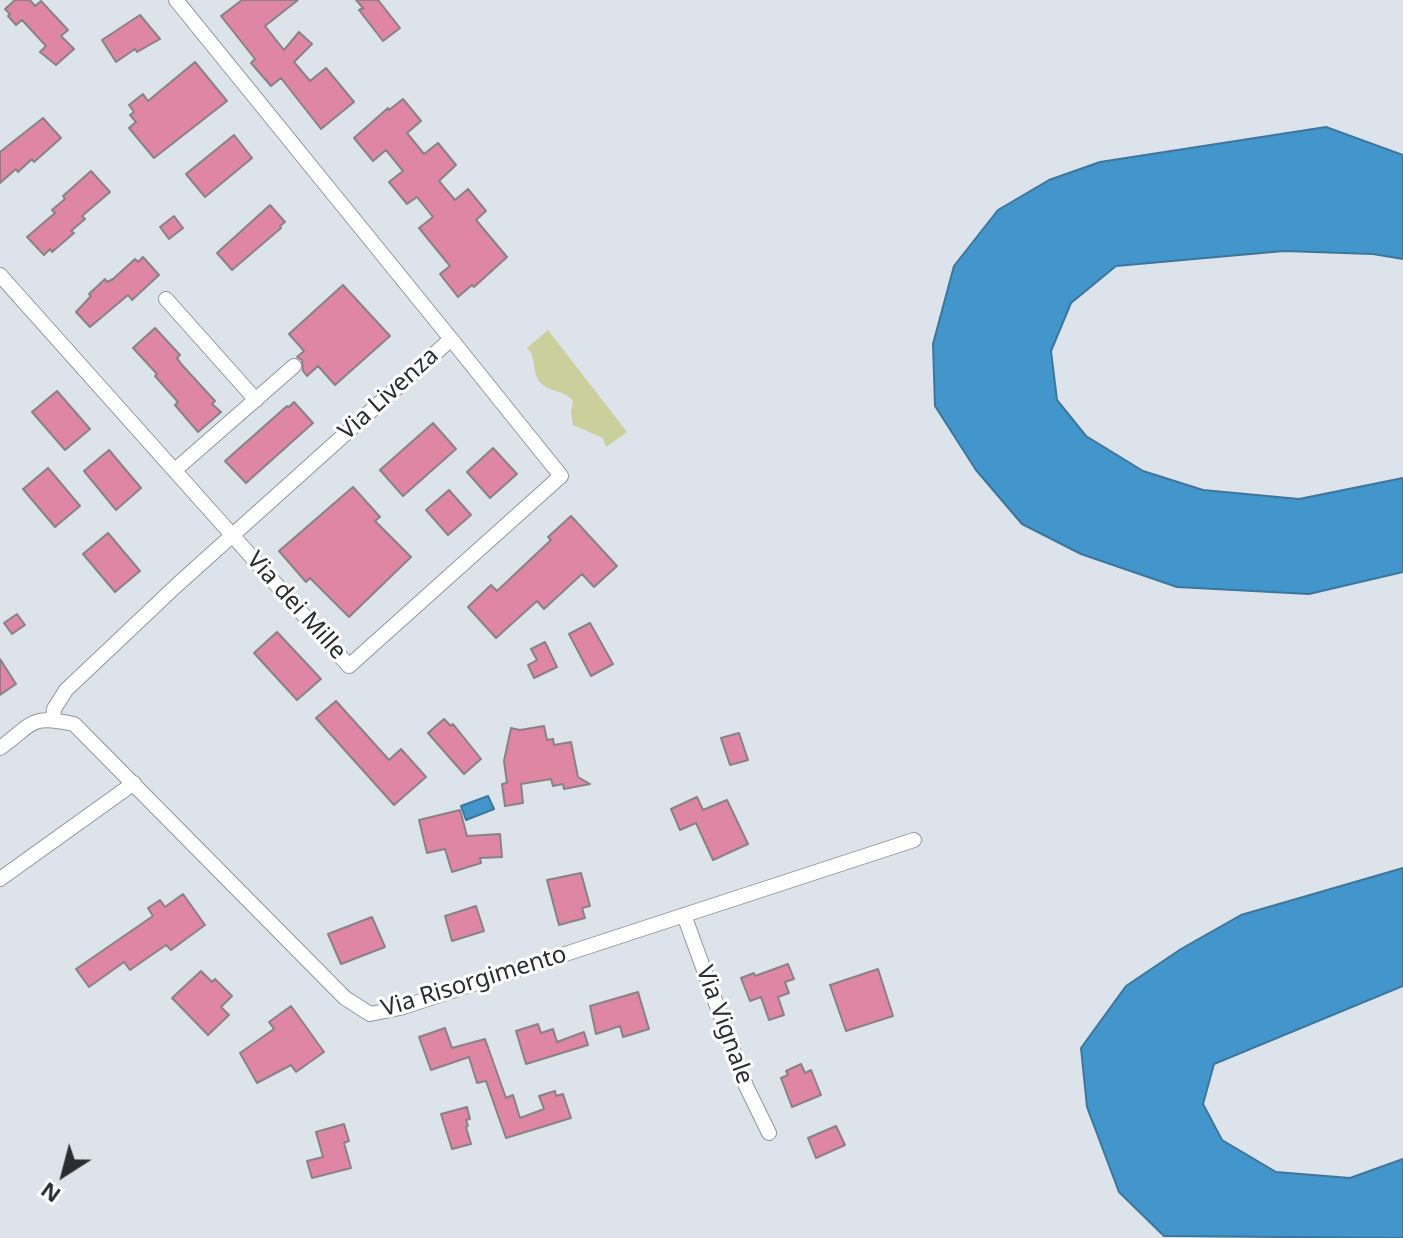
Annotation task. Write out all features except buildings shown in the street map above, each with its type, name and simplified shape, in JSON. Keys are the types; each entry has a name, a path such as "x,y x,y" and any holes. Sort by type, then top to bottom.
{"street":[{"name":"Via Livenza","path":"53,719 54,709 66,690 233,534 451,339 184,3"},
{"name":"Via dei Mille","path":"0,275 349,666 561,476 451,339"},
{"path":"166,299 256,400"},
{"path":"175,470 294,366"},
{"path":"0,748 31,722 53,719"},
{"name":"Via Risorgimento","path":"53,719 74,724 345,998 370,1014 400,1008 914,840"},
{"path":"0,879 134,783"},
{"name":"Via Vignale","path":"684,915 746,1086 769,1133"}],"green space":[{"path":"548,330 627,432 606,447 603,438 573,425 573,401 569,397 548,388 537,378 527,348"}],"water":[{"path":"1326,127 1403,155 1403,259 1373,254 1284,251 1116,266 1071,303 1051,351 1057,400 1086,436 1143,471 1203,490 1299,499 1403,478 1403,572 1309,594 1177,587 1081,554 1022,524 976,470 935,406 933,344 954,266 998,210 1049,180 1100,162"},
{"path":"488,796 494,809 466,820 461,806"},
{"path":"1403,868 1403,986 1214,1064 1203,1104 1222,1140 1276,1172 1350,1178 1403,1159 1403,1238 1164,1236 1119,1192 1087,1107 1081,1048 1126,986 1181,949 1241,915"}]}
